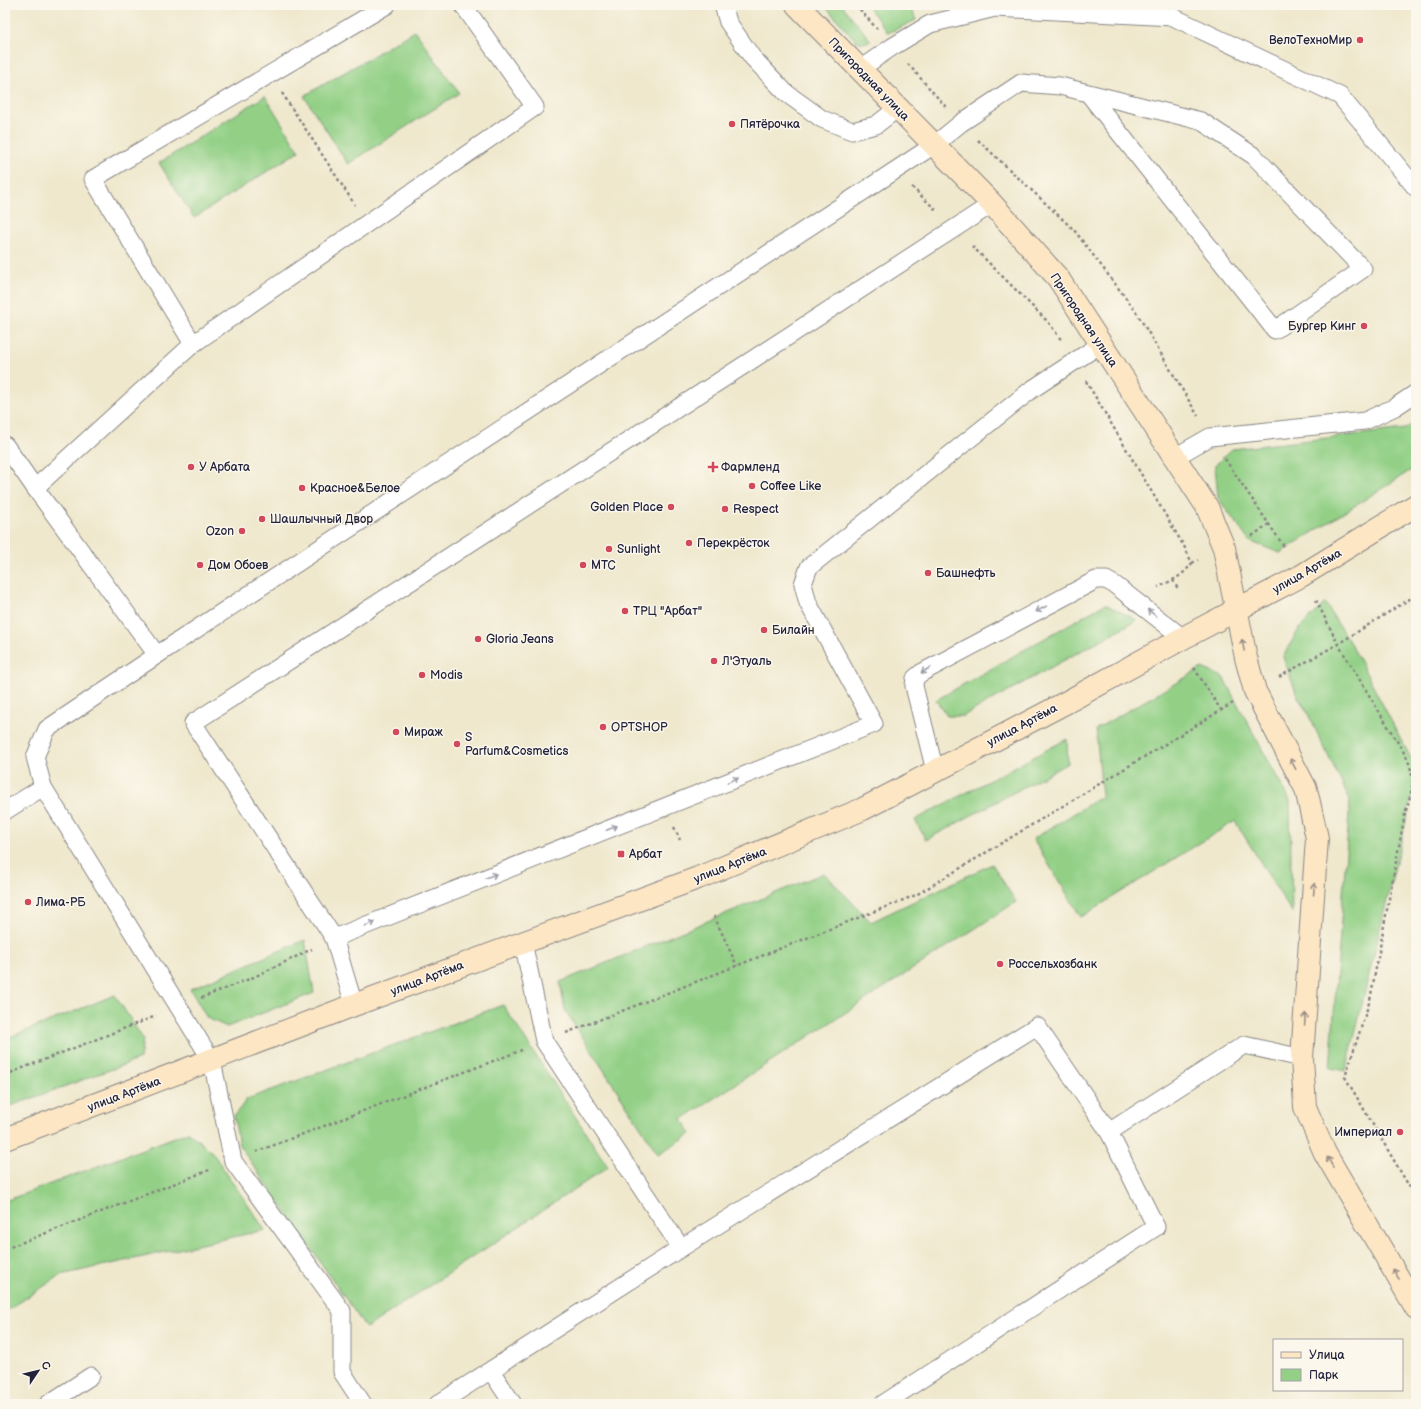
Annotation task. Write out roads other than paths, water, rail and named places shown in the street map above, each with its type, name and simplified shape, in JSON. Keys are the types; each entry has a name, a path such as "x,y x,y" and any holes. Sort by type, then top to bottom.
{"main road":[{"name":"Пригородная улица","path":"797,5 992,204 1058,278 1208,507 1224,548 1254,691 1306,789 1318,838 1302,1058 1305,1107 1325,1153 1416,1308"},
{"name":"улица Артёма","path":"5,1139 354,1005 712,872 863,810 1301,576 1416,505"}],"lane":[{"path":"193,344 93,179 387,5"},
{"path":"35,488 193,344 535,107 463,5"},
{"path":"723,5 728,22 752,57 786,93 822,119 852,131 876,125 898,108"},
{"path":"860,70 892,46 930,24 995,8 1173,17 1340,96 1416,188"},
{"path":"363,1404 342,1372 342,1311 233,1161 212,1060 43,787 36,757 47,729 156,655 934,145 961,123 1021,83 1060,86 1201,121 1254,156 1363,269 1275,330 1088,93"},
{"path":"354,1005 334,938 193,723 992,204"},
{"path":"334,938 874,724 808,603 803,584 809,567 1031,390 1074,360 1101,344"},
{"path":"1175,457 1210,437 1365,421 1395,407 1416,393"},
{"path":"5,445 156,655"},
{"path":"935,771 914,686 915,678 928,669 1096,580 1106,580 1115,585 1183,638"},
{"path":"5,811 43,787"},
{"path":"523,942 544,1042 681,1248"},
{"path":"438,1404 681,1248 1037,1026 1109,1132 1156,1227 883,1404"},
{"path":"1109,1132 1244,1045 1302,1058"},
{"path":"491,1371 513,1404"},
{"path":"48,1404 91,1376"}],"place":[{"name":"ВелоТехноМир","path":"1360,40"},
{"name":"Пятёрочка","path":"732,124"},
{"name":"Бургер Кинг","path":"1364,326"},
{"name":"У Арбата","path":"191,467"},
{"name":"Фармленд","path":"713,467"},
{"name":"Coffee Like","path":"752,486"},
{"name":"Красное&Белое","path":"302,488"},
{"name":"Golden Place","path":"671,507"},
{"name":"Respect","path":"725,509"},
{"name":"Шашлычный Двор","path":"262,519"},
{"name":"Ozon","path":"242,531"},
{"name":"Перекрёсток","path":"689,543"},
{"name":"Sunlight","path":"609,549"},
{"name":"Дом Обоев","path":"200,565"},
{"name":"МТС","path":"583,565"},
{"name":"Башнефть","path":"928,573"},
{"name":"ТРЦ \"Арбат\"","path":"625,611"},
{"name":"Билайн","path":"764,630"},
{"name":"Gloria Jeans","path":"478,639"},
{"name":"Л'Этуаль","path":"714,661"},
{"name":"Modis","path":"422,675"},
{"name":"OPTSHOP","path":"603,727"},
{"name":"Мираж","path":"396,732"},
{"name":"S Parfum&Cosmetics","path":"457,744"},
{"name":"Арбат","path":"621,854"},
{"name":"Лима-РБ","path":"28,902"},
{"name":"Россельхозбанк","path":"1000,964"},
{"name":"Империал","path":"1400,1132"}]}
